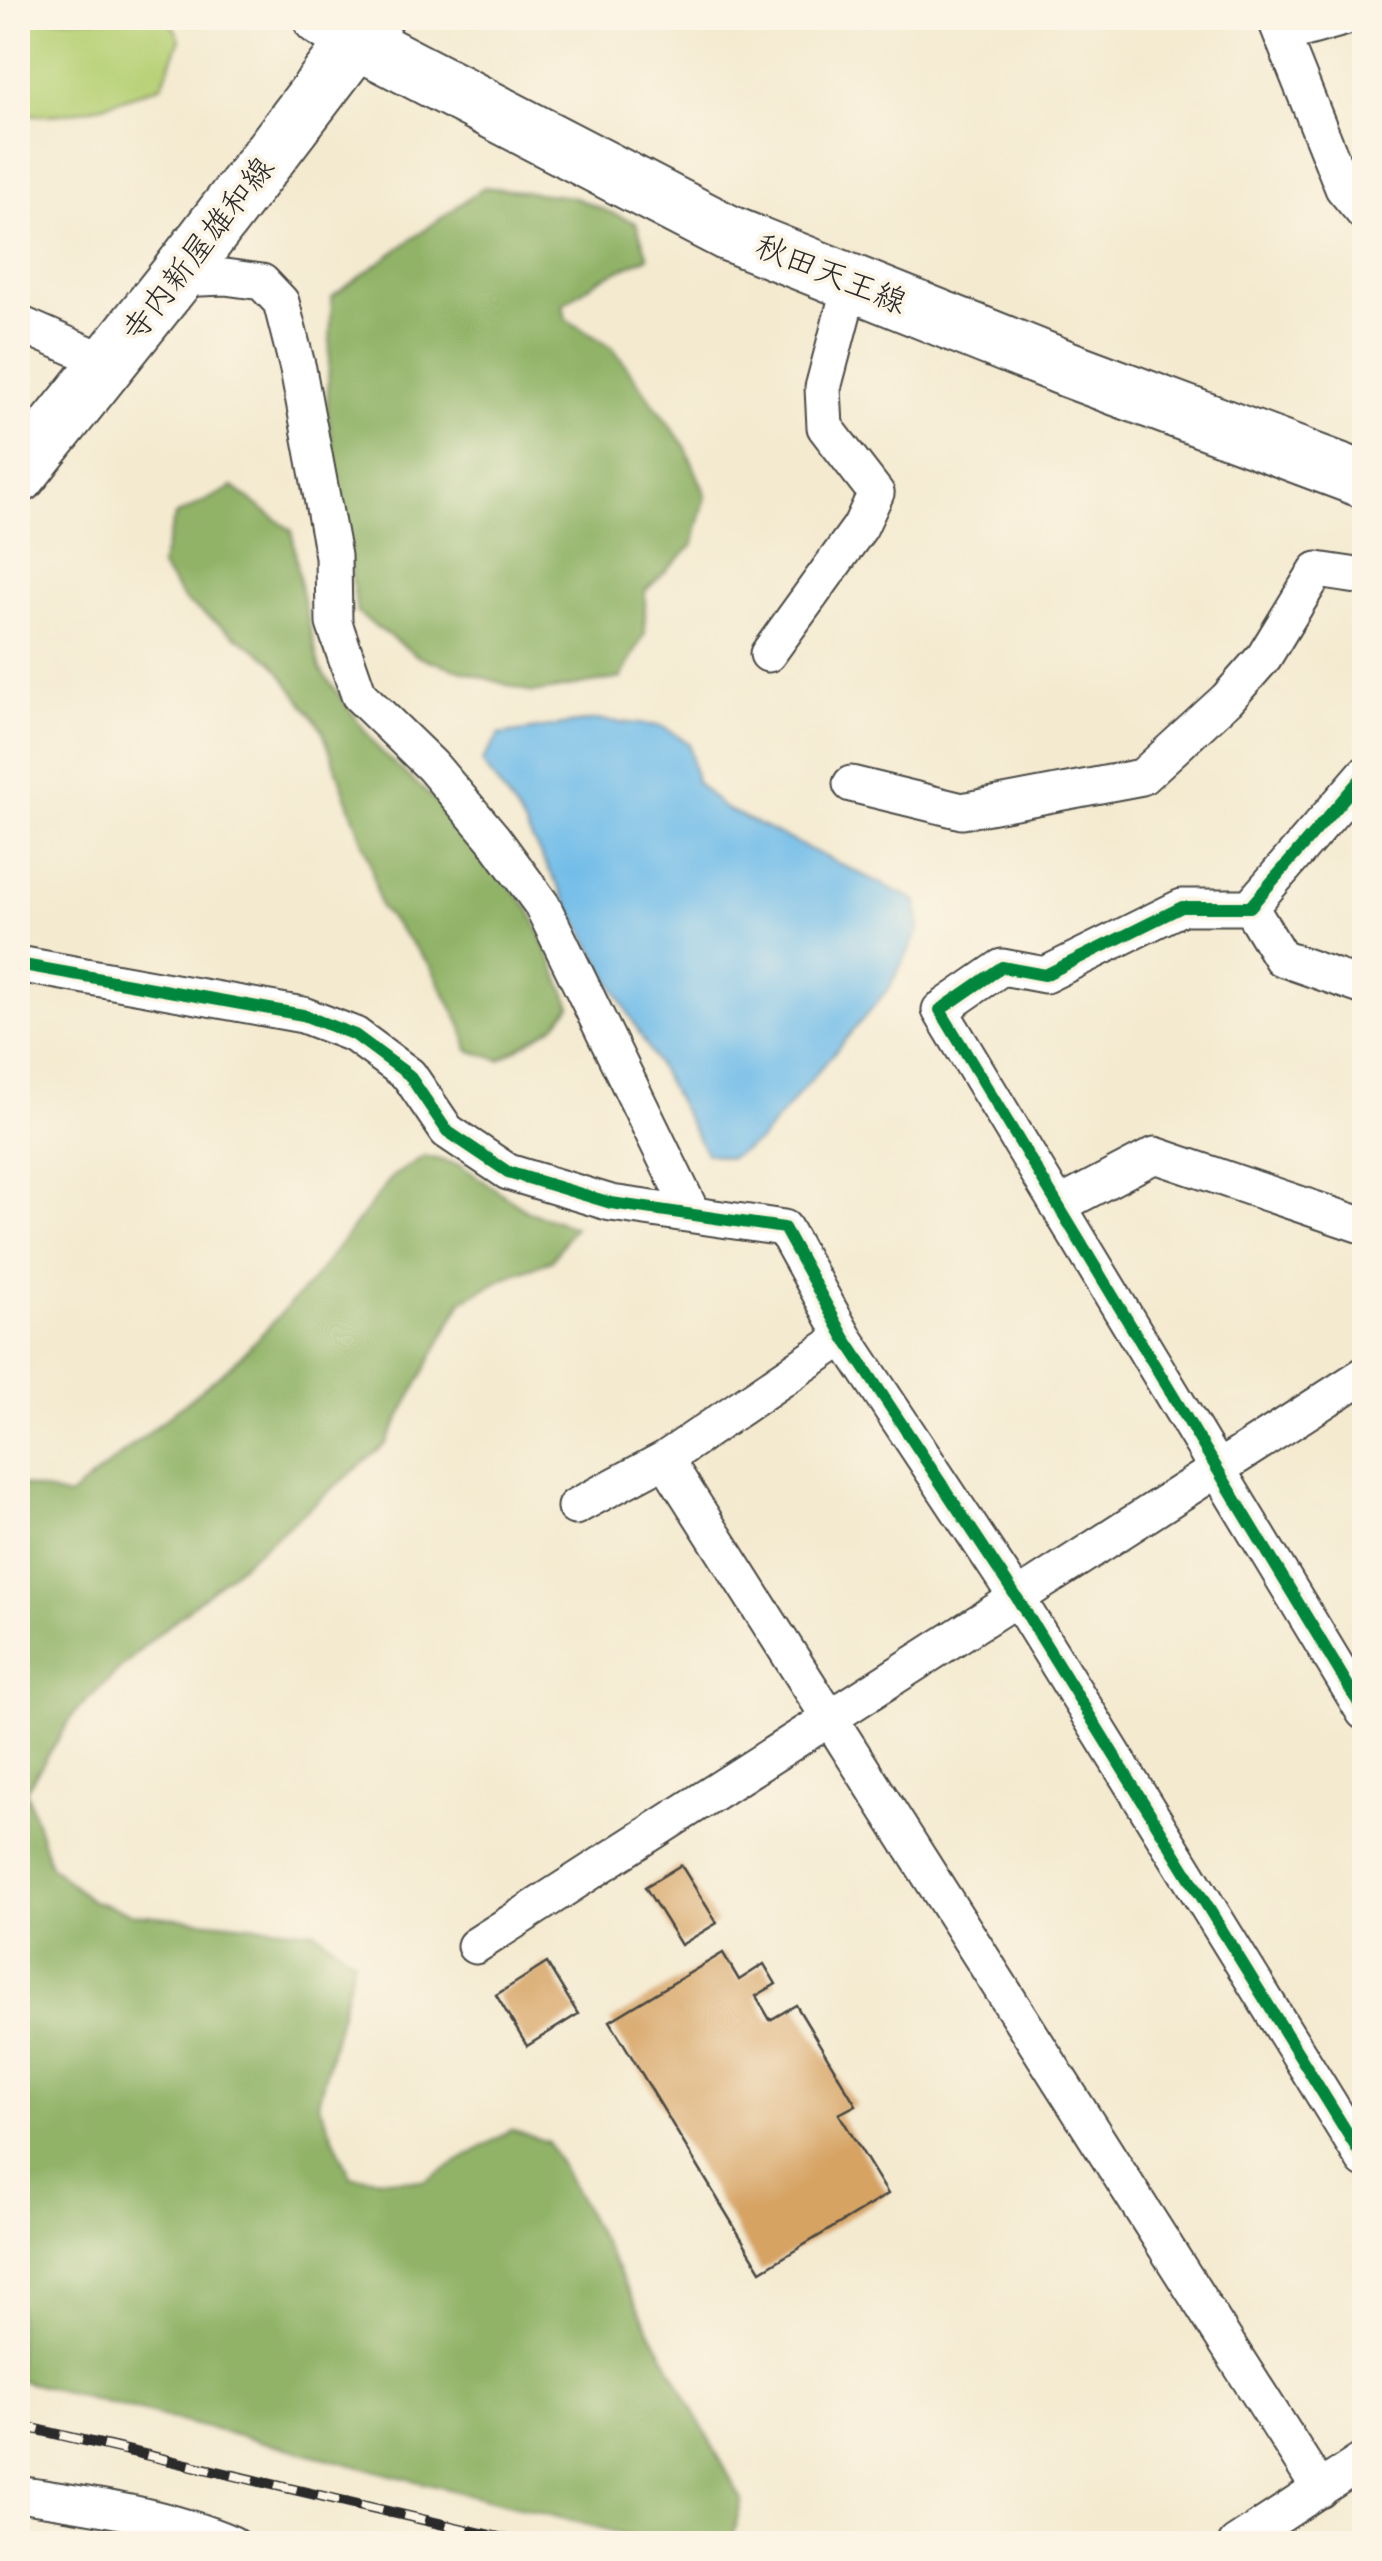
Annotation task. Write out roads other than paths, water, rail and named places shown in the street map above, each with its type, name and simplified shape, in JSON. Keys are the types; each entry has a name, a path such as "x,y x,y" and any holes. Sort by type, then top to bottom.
{"main road":[{"name":"寺内新屋雄和線","path":"18,476 175,279 350,25"},
{"name":"秋田天王線","path":"350,25 728,233 1070,370 1364,480"}],"street":[{"path":"1344,18 1279,26 1343,188 1364,213"},
{"path":"175,279 224,277 262,282 281,302 334,556 334,623 359,695 432,766 494,838 542,905 692,1213"},
{"path":"768,654 860,527 876,493 824,427 823,388 851,282"},
{"path":"18,323 109,364"},
{"path":"852,784 962,811 1142,777 1227,699 1264,657 1317,570 1364,577"},
{"path":"1364,775 1250,907 1182,908 1045,975 1002,967 940,1010 1364,1712"},
{"path":"1250,907 1281,958 1364,987"},
{"path":"18,964 303,1015 355,1035 409,1076 448,1131 508,1172 611,1203 784,1228 844,1337 1017,1598 1364,2160"},
{"path":"1058,1206 1155,1155 1364,1226"},
{"path":"575,1506 665,1459 844,1337"},
{"path":"475,1946 1364,1376"},
{"path":"665,1459 1320,2490"},
{"path":"1236,2544 1364,2460"},
{"path":"18,2494 168,2522 222,2542"}],"water":[{"path":"596,720 661,726 689,743 696,782 722,807 917,901 919,931 889,988 758,1142 729,1158 706,1153 517,812 482,762 499,735"}],"railway":[{"path":"18,2425 527,2544"}]}
